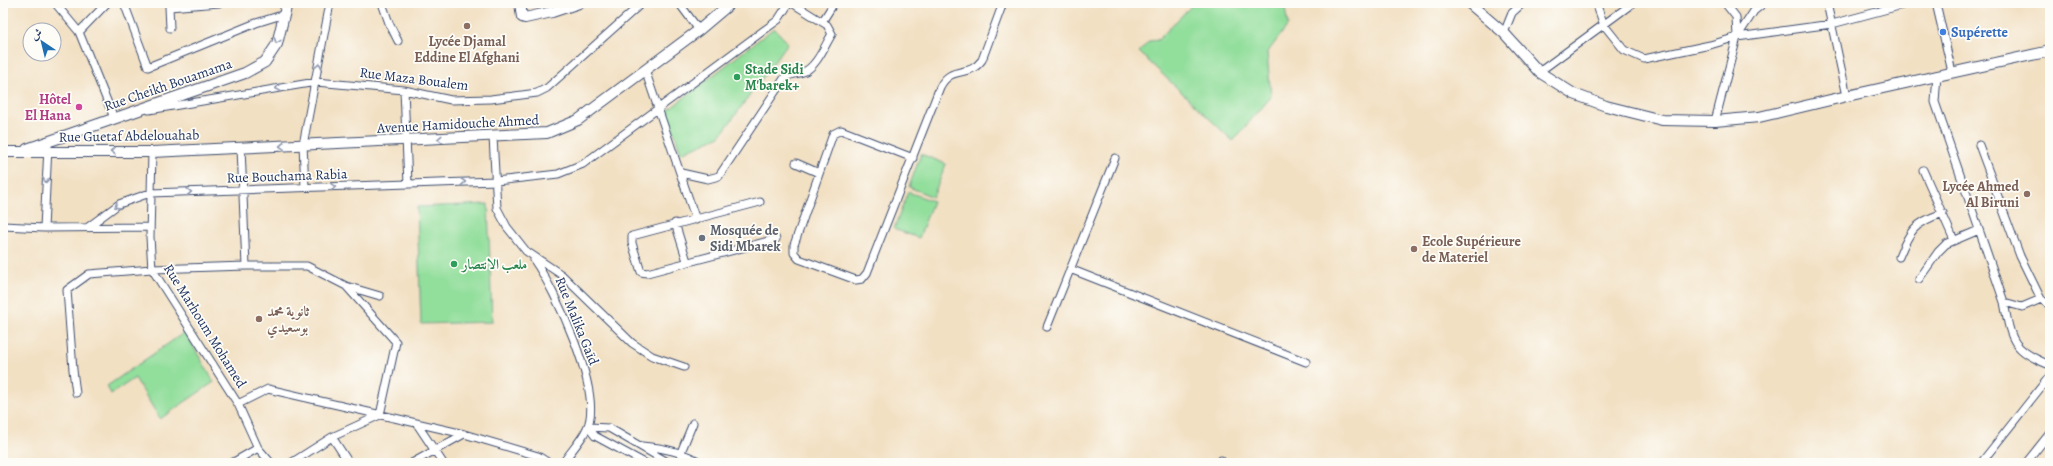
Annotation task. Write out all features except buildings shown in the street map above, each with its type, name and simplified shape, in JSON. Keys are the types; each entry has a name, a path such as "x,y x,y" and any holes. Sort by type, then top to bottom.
{"main road":[{"name":"Rue Cheikh Bouamama","path":"48,146 114,118 245,74 265,62 277,44 287,3"},
{"path":"520,3 522,17 525,18 538,16 579,3"},
{"name":"Avenue Hamidouche Ahmed","path":"241,148 493,137 547,133 578,120 699,30 732,3"},
{"path":"1469,3 1504,33 1539,72 1574,94 1606,106 1662,120 1715,121 1758,117 1937,75 2050,51"},
{"name":"Rue Guetaf Abdelouahab","path":"3,152 18,152 48,146 152,152 241,148"}],"street":[{"path":"55,3 79,32 114,118"},
{"path":"79,32 107,3"},
{"path":"124,3 148,67 171,55 256,23 285,14"},
{"path":"170,28 169,5 220,3"},
{"path":"305,187 303,145 330,3"},
{"path":"382,3 389,23 398,41"},
{"name":"Rue Maza Boualem","path":"125,114 316,82 404,90 451,100 491,100 537,93 547,88 642,3"},
{"path":"679,3 699,30"},
{"path":"681,173 708,179 719,176 785,77 793,73 804,72 811,67 832,34 827,25 791,3"},
{"name":"Rue Bouchama Rabia","path":"88,227 119,204 150,193 496,181 558,174 583,164 778,20 791,3"},
{"path":"822,22 834,3"},
{"path":"913,158 841,130 833,134 794,245 794,253 799,259 856,280 862,279 867,274 945,78 956,72 970,71 977,67 982,60 1003,3"},
{"path":"1504,33 1512,14 1523,3"},
{"path":"1596,3 1604,25 1624,50 1644,59 1710,45 1737,37 1832,24 1910,3"},
{"path":"1539,72 1633,3"},
{"path":"1715,121 1737,37 1736,17 1725,3"},
{"path":"1737,37 1754,11 1764,3"},
{"path":"1827,3 1847,96"},
{"path":"1936,3 1952,72"},
{"path":"645,70 696,220"},
{"path":"1937,75 1935,102 2004,302 2009,333 2021,350 2050,365"},
{"path":"404,90 408,184"},
{"name":"Rue Malika Gaïd","path":"493,137 497,208 507,227 545,275 583,363 591,405 588,427 562,463"},
{"path":"1979,145 2020,256 2041,299 2050,306"},
{"path":"44,228 48,146"},
{"path":"241,148 246,266"},
{"name":"Rue Marhoum Mohamed","path":"152,152 150,193 152,269 238,404 258,448 271,463"},
{"path":"1047,327 1115,158"},
{"path":"796,163 819,173"},
{"path":"1923,170 1954,240"},
{"path":"760,202 696,220 675,223 632,236 632,243 641,272 647,274 687,261 776,239"},
{"path":"1899,257 1909,233 1916,227 1943,213"},
{"path":"675,223 687,261"},
{"path":"3,226 44,228 150,227"},
{"path":"1919,279 1938,252 1954,240 1978,230"},
{"path":"531,256 562,275 632,343 652,356 684,367"},
{"path":"76,393 67,290 89,274 152,269 307,266 346,286 380,296"},
{"path":"1070,269 1306,362"},
{"path":"346,286 396,342 380,415"},
{"path":"2004,302 2022,307 2041,299"},
{"path":"1981,463 2049,377 2050,378"},
{"path":"238,404 268,389 464,434 538,456 549,463"},
{"path":"291,463 332,437 380,415"},
{"path":"681,452 693,423"},
{"path":"417,424 444,463"},
{"path":"588,427 609,428 669,463"},
{"path":"588,427 595,436 645,463"},
{"path":"2026,463 2050,433"},
{"path":"412,463 464,434"},
{"path":"332,437 349,463"},
{"path":"640,446 666,448 681,452 702,463"},
{"path":"232,463 258,448"}],"green space":[{"path":"1194,3 1284,3 1288,25 1267,53 1271,97 1233,141 1139,52 1149,41 1158,40"},
{"name":"Stade Sidi M'barek+","path":"774,28 788,43 720,136 681,153 667,111"},
{"path":"921,154 946,164 933,197 909,187"},
{"path":"908,192 933,201 919,238 894,229"},
{"name":"ملعب الانتصار","path":"488,204 492,322 421,324 417,207"},
{"path":"185,332 214,382 160,419 135,378 111,394 107,386"}],"place":[{"name":"Lycée Djamal Eddine El Afghani","path":"467,26"},
{"name":"Supérette","path":"1943,32"},
{"name":"Stade Sidi M'barek+","path":"737,77"},
{"name":"Hôtel El Hana","path":"79,107"},
{"name":"Lycée Ahmed Al Biruni","path":"2027,194"},
{"name":"Mosquée de Sidi Mbarek","path":"702,238"},
{"name":"Ecole Supérieure de Materiel","path":"1414,249"},
{"name":"ملعب الانتصار","path":"454,264"},
{"name":"ثانوية محمد بوسعيدي","path":"259,319"}]}
